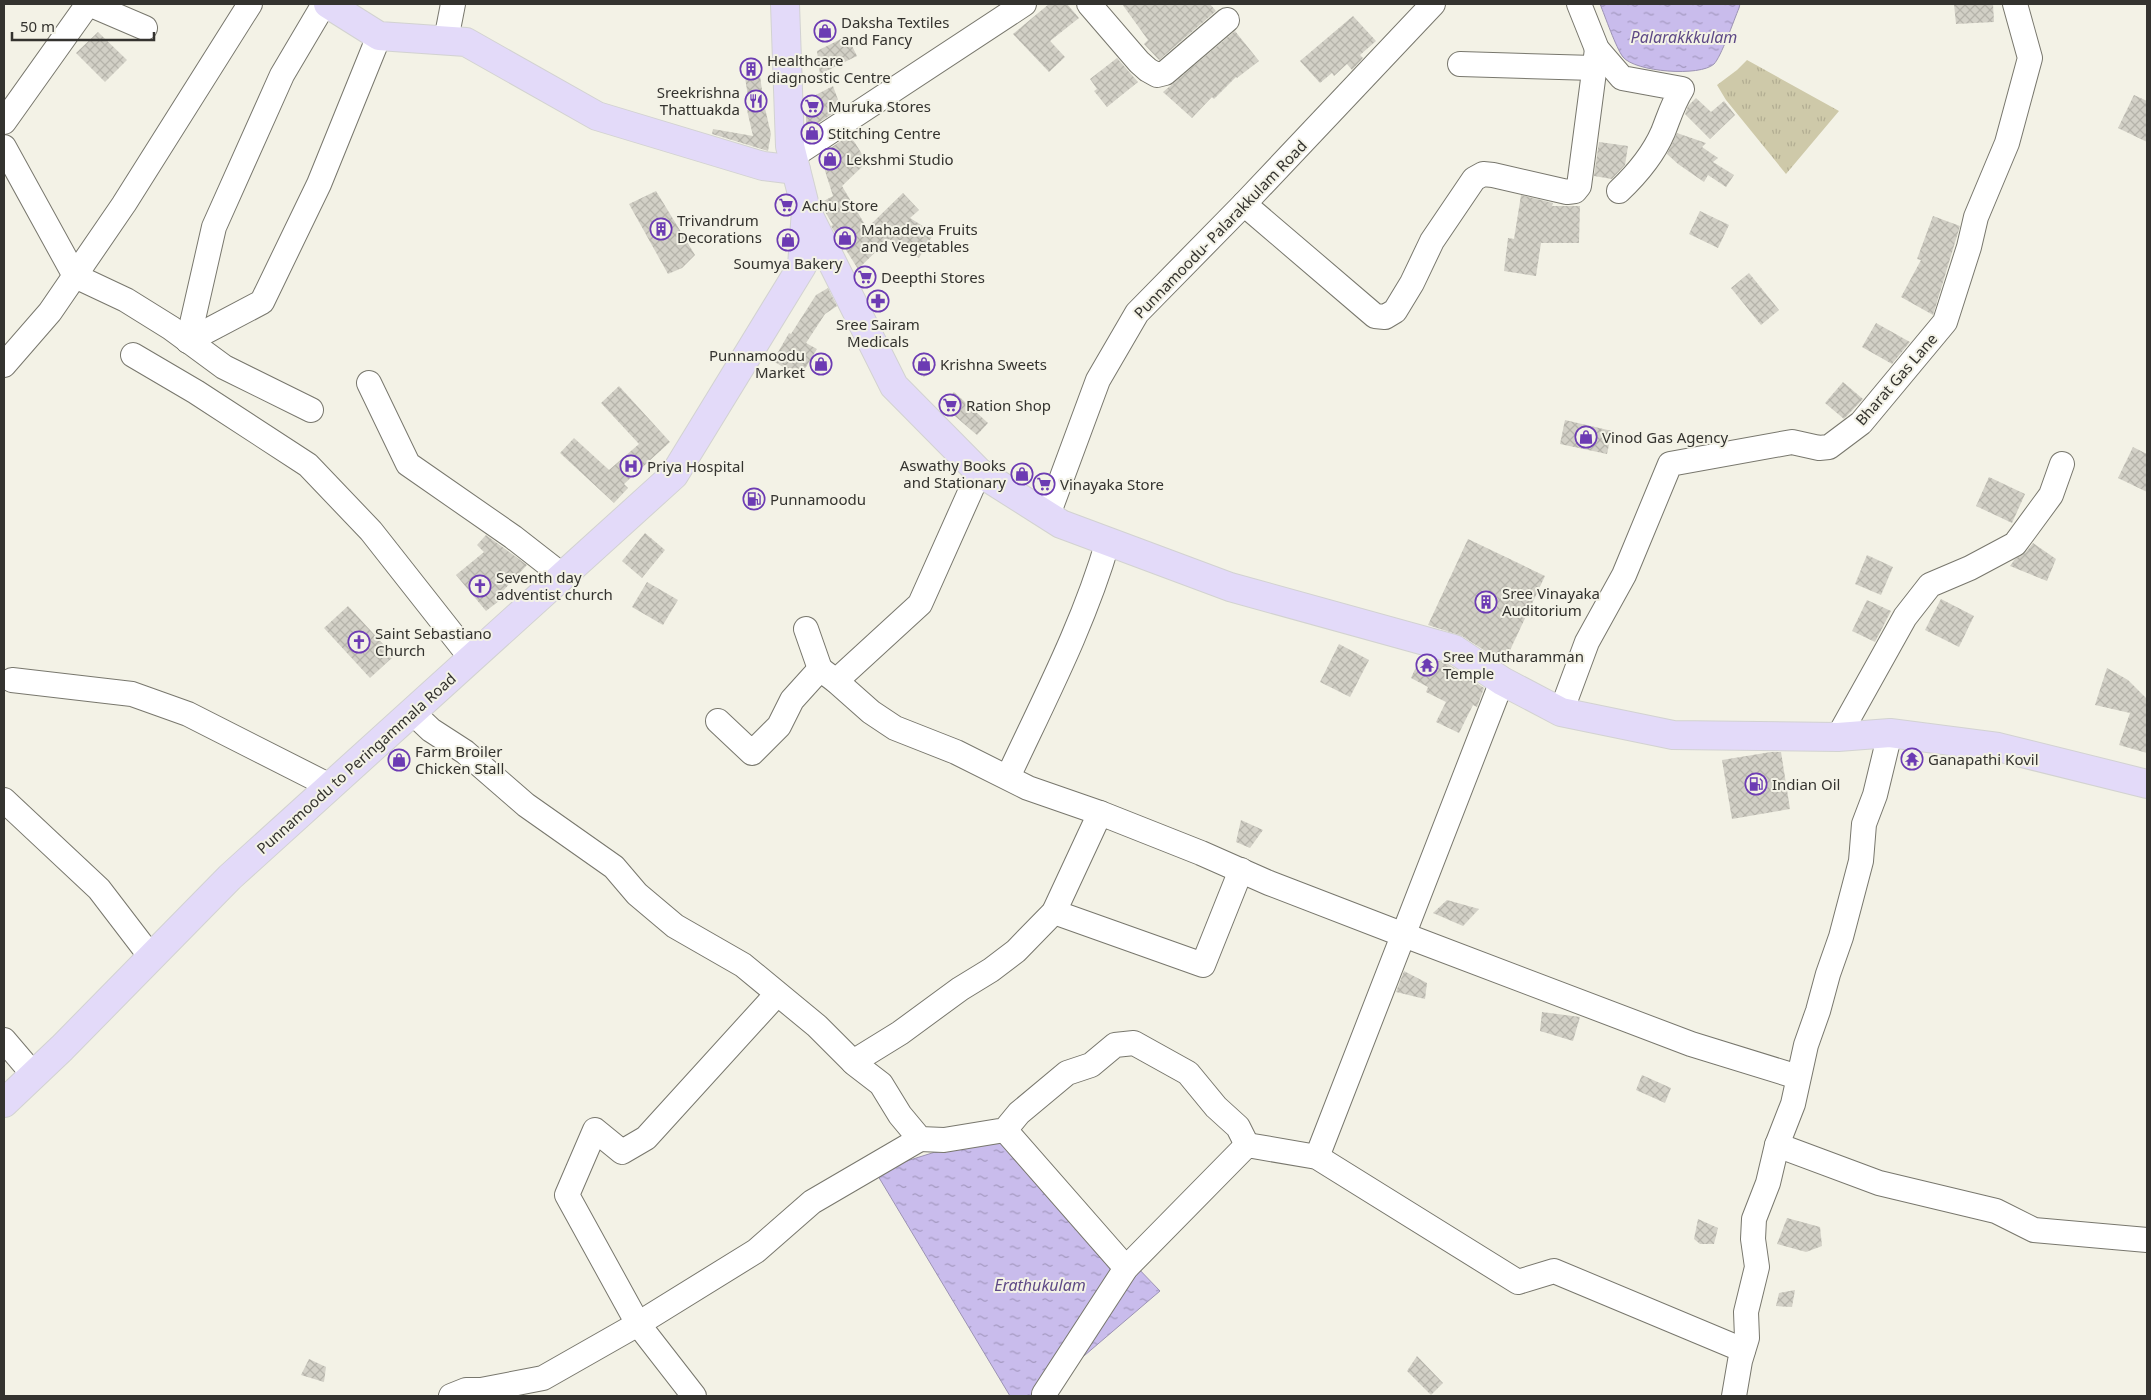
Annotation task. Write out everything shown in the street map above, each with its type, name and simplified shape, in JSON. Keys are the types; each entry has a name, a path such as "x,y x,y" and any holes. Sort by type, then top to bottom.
{"main road":[{"path":"328,4 378,36 466,42 597,116 763,166 794,163"},
{"path":"785,4 790,146 806,210 894,386 979,472 1061,524 1230,587 1454,648 1502,681 1561,712 1673,735 1838,737 1890,733 1998,747 2147,784"},
{"name":"Punnamoodu to Peringammala Road","path":"4,1103 62,1048 230,877 674,475 802,266 806,210"}],"street":[{"path":"4,122 89,4 145,28"},
{"path":"4,365 50,312 124,204 250,4"},
{"path":"188,341 214,227 282,75 324,4"},
{"path":"446,40 453,4"},
{"path":"794,163 1024,4"},
{"path":"1089,4 1139,62 1157,75 1165,73 1227,20"},
{"name":"Punnamoodu- Palarakkulam Road","path":"1048,515 1098,380 1137,313 1244,204 1433,4"},
{"path":"1244,204 1375,316 1384,317 1394,311 1399,304 1412,283 1432,241 1474,179 1483,174 1493,174 1567,192 1575,191 1579,186 1596,59 1579,4"},
{"name":"Bharat Gas Lane","path":"1561,712 1587,642 1624,575 1670,464 1792,442 1819,448 1829,447 1861,423 1945,322 1969,247 1976,217 2007,143 2030,58 2015,4"},
{"path":"188,341 262,302 319,184 378,36"},
{"path":"1460,64 1596,59 1622,78 1670,95 1663,132 1651,154 1636,175 1619,191"},
{"path":"4,147 74,276 126,300 224,367 310,410"},
{"path":"133,356 196,392 308,464 371,531 471,658"},
{"path":"369,383 408,464 513,537 563,576"},
{"path":"1838,737 1905,617 1930,585 1970,568 2015,544 2050,495 2062,464"},
{"path":"718,721 752,753 779,726 792,700 828,675 920,604 979,472"},
{"path":"1008,777 1081,620 1095,585 1108,542"},
{"path":"806,629 828,675 871,712 894,728 956,752 1028,788 1100,813 1404,935 1691,1044 1798,1077"},
{"path":"12,680 132,694 188,714 330,786"},
{"path":"1317,1156 1502,681"},
{"path":"412,712 432,730 465,752 526,805 614,867 637,894 674,926 743,965 817,1026 853,1062 881,1084 900,1114 920,1139"},
{"path":"1734,1396 1747,1338 1746,1312 1757,1267 1753,1239 1754,1219 1768,1183 1777,1145 1792,1104 1806,1045 1841,937 1861,861 1864,824 1876,795 1890,733"},
{"path":"4,800 99,889 151,957"},
{"path":"853,1062 900,1033 1016,951 1054,912 1100,813"},
{"path":"1054,912 1203,965 1241,870"},
{"path":"694,1396 638,1324 567,1195 595,1130 622,1152 646,1138 777,994"},
{"path":"4,1040 33,1074"},
{"path":"451,1396 466,1390 481,1390 543,1378 638,1324 756,1251 812,1202 920,1139 944,1140 1005,1130 1019,1113 1067,1073 1091,1065 1115,1045 1134,1043 1188,1073 1216,1107 1238,1127 1247,1145"},
{"path":"1005,1130 1126,1268"},
{"path":"1247,1145 1317,1156 1518,1282 1554,1271 1743,1350"},
{"path":"1043,1395 1126,1268 1247,1145"},
{"path":"1777,1145 1879,1183 1996,1211 2034,1230 2147,1240"}],"green space":[{"path":"1747,60 1839,111 1786,174 1726,100 1717,85"}],"water":[{"name":"Palarakkkulam","path":"1600,4 1740,4 1724,46 1714,64 1707,68 1696,70 1668,71 1640,66 1623,57"},
{"name":"Erathukulam","path":"1005,1130 1160,1291 1037,1396 1010,1396 875,1171"}],"building":[{"path":"1049,4 1067,4 1079,18 1050,41 1065,57 1049,72 1013,34"},
{"path":"1122,4 1210,4 1216,11 1159,60 1144,44 1148,40"},
{"path":"1954,4 1993,4 1994,22 1956,24"},
{"path":"1353,16 1376,41 1360,55 1363,58 1352,70 1347,64 1334,76 1332,73 1320,83 1300,61"},
{"path":"1235,31 1259,61 1236,77 1214,99 1212,97 1192,118 1163,92"},
{"path":"98,32 127,60 105,82 76,53"},
{"path":"847,36 857,56 820,74 817,51"},
{"path":"1117,58 1138,82 1107,107 1094,91 1097,89 1090,79"},
{"path":"758,62 764,104 771,134 768,151 712,134 713,129 753,136 747,110 750,109 743,65"},
{"path":"833,86 841,108 806,131 806,100"},
{"path":"2134,95 2147,101 2147,142 2118,128"},
{"path":"1696,98 1711,112 1724,101 1735,115 1710,139 1685,114 1688,106"},
{"path":"1677,133 1706,143 1702,147 1718,158 1713,162 1734,175 1726,187 1708,175 1704,182 1667,154"},
{"path":"850,135 867,162 842,186 867,228 903,193 919,210 910,218 934,233 919,258 889,239 858,269 831,226 833,225 820,203 833,196 820,155"},
{"path":"1599,142 1628,146 1625,165 1612,179 1594,176"},
{"name":"Trivandrum Decorations","path":"656,191 695,255 682,268 668,274 629,204"},
{"path":"1521,195 1553,203 1552,206 1580,206 1579,243 1541,243 1536,276 1504,271 1508,238 1514,239"},
{"path":"1700,211 1729,225 1718,248 1689,234"},
{"path":"1933,216 1960,226 1933,315 1901,297 1921,260 1917,259"},
{"path":"1749,273 1779,310 1761,325 1731,288"},
{"path":"828,288 837,306 825,314 806,343 817,349 800,377 773,361 789,333 791,334 816,295"},
{"path":"1876,323 1910,342 1892,364 1862,347"},
{"name":"Krishna Sweets","path":"924,352 936,365 924,377 912,363"},
{"path":"1843,382 1863,399 1844,419 1825,403"},
{"path":"619,386 670,442 624,484 628,488 614,503 560,453 574,438 609,470 639,444 601,403"},
{"path":"954,392 988,423 977,435 942,405"},
{"name":"Vinod Gas Agency","path":"1565,420 1612,431 1607,454 1560,444"},
{"path":"2133,447 2147,454 2147,492 2118,478"},
{"path":"1989,477 2025,494 2012,523 1976,506"},
{"path":"645,533 665,550 642,578 622,561"},
{"path":"486,535 527,565 501,593 504,597 486,611 456,575 484,552 477,545"},
{"name":"Sree Vinayaka Auditorium","path":"1468,539 1545,576 1504,663 1462,636 1428,625"},
{"path":"2033,543 2056,559 2047,581 2010,566"},
{"path":"1867,555 1893,567 1881,595 1855,584"},
{"path":"647,582 678,600 663,625 632,607"},
{"path":"1941,599 1974,616 1959,647 1925,630"},
{"path":"1867,600 1891,611 1875,642 1852,631"},
{"name":"Saint Sebastiano Church","path":"348,606 394,656 370,678 324,628"},
{"path":"1339,644 1369,660 1350,697 1320,682"},
{"path":"1421,656 1447,663 1484,688 1477,707 1473,705 1459,733 1436,722 1446,702 1426,692 1428,687 1411,678"},
{"path":"2107,668 2128,680 2147,699 2147,753 2119,745 2130,713 2095,705"},
{"name":"Indian Oil","path":"1781,752 1790,809 1732,819 1722,760"},
{"path":"1241,820 1263,830 1250,848 1236,842"},
{"path":"1447,900 1479,909 1463,926 1433,913"},
{"path":"1404,971 1427,983 1425,999 1396,992"},
{"path":"1542,1012 1580,1017 1573,1041 1540,1031"},
{"path":"1642,1075 1671,1088 1665,1103 1636,1090"},
{"path":"1787,1218 1820,1227 1822,1246 1806,1252 1777,1244"},
{"path":"1698,1219 1718,1228 1714,1244 1700,1244 1694,1239"},
{"path":"1795,1290 1792,1307 1776,1306 1779,1293"},
{"path":"1417,1356 1443,1383 1431,1395 1407,1371"},
{"path":"309,1359 326,1367 324,1382 301,1375"}],"place":[{"name":"Daksha Textiles and Fancy","path":"825,31"},
{"name":"Healthcare diagnostic Centre","path":"751,69"},
{"name":"Sreekrishna Thattuakda","path":"756,101"},
{"name":"Muruka Stores","path":"812,106"},
{"name":"Stitching Centre","path":"812,133"},
{"name":"Lekshmi Studio","path":"830,159"},
{"name":"Achu Store","path":"786,205"},
{"name":"Trivandrum Decorations","path":"661,229"},
{"name":"Mahadeva Fruits and Vegetables","path":"845,238"},
{"name":"Soumya Bakery","path":"788,240"},
{"name":"Deepthi Stores","path":"865,277"},
{"name":"Sree Sairam Medicals","path":"878,301"},
{"name":"Punnamoodu Market","path":"821,364"},
{"name":"Krishna Sweets","path":"924,364"},
{"name":"Ration Shop","path":"950,405"},
{"name":"Vinod Gas Agency","path":"1586,437"},
{"name":"Priya Hospital","path":"631,466"},
{"name":"Aswathy Books and Stationary","path":"1022,474"},
{"name":"Vinayaka Store","path":"1044,484"},
{"name":"Punnamoodu","path":"754,499"},
{"name":"Seventh day adventist church","path":"480,586"},
{"name":"Sree Vinayaka Auditorium","path":"1486,602"},
{"name":"Saint Sebastiano Church","path":"359,642"},
{"name":"Sree Mutharamman Temple","path":"1427,665"},
{"name":"Ganapathi Kovil","path":"1912,759"},
{"name":"Farm Broiler Chicken Stall","path":"399,760"},
{"name":"Indian Oil","path":"1756,784"}]}
